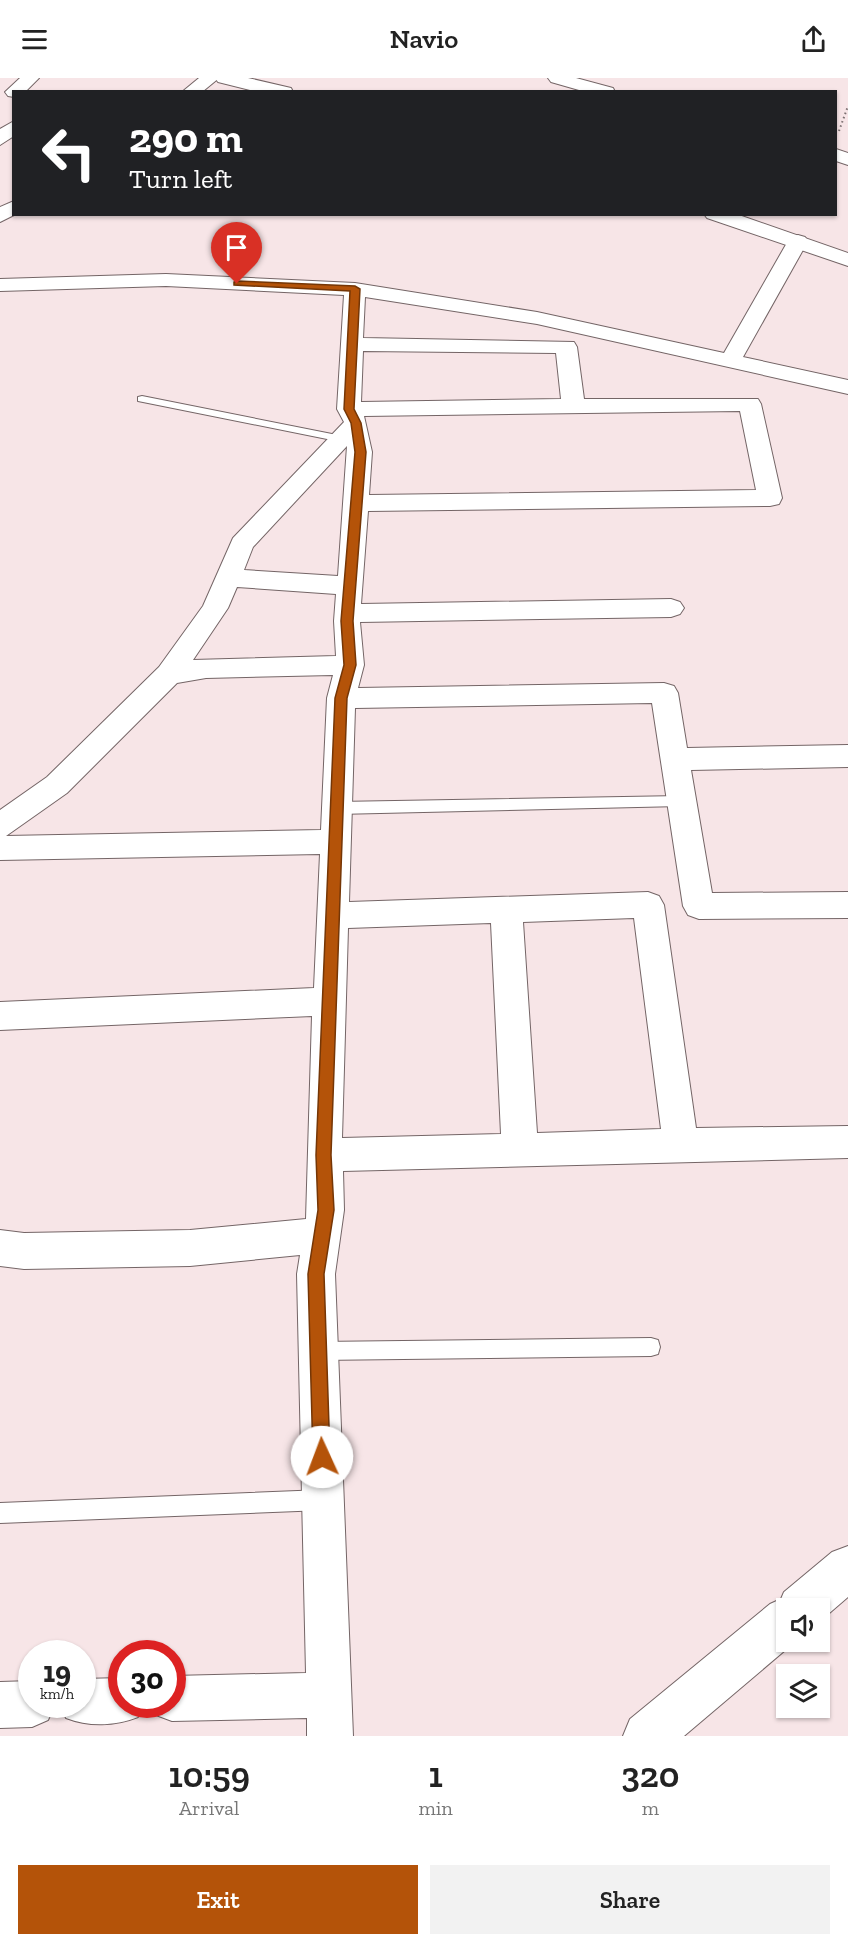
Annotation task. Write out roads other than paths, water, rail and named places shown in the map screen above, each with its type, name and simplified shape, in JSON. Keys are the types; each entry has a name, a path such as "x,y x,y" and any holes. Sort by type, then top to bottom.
{"street":[{"path":"18,90 30,78"},
{"path":"193,90 210,78"},
{"path":"224,78 275,90"},
{"path":"557,78 600,90"},
{"path":"0,139 12,128"},
{"path":"720,216 848,260"},
{"path":"730,361 798,241"},
{"path":"0,285 166,280 355,289 537,318 848,387"},
{"path":"186,1700 329,1715 316,1274 326,1210 324,1155 341,698 350,665 348,613 360,452 349,424 355,289"},
{"path":"351,344 566,347 573,406"},
{"path":"0,826 57,785 169,674 215,608 242,544 349,424 573,406 750,404 770,498 357,503"},
{"path":"228,578 351,586"},
{"path":"348,613 671,609"},
{"path":"169,674 206,668 350,665"},
{"path":"341,698 664,693 699,906 848,905"},
{"path":"675,759 848,756"},
{"path":"0,848 336,842"},
{"path":"334,915 648,905 681,1145"},
{"path":"506,910 520,1149"},
{"path":"0,1016 331,1000"},
{"path":"324,1155 848,1142"},
{"path":"0,1248 24,1251 190,1248 322,1235"},
{"path":"812,1598 848,1568"},
{"path":"647,1736 776,1628"},
{"path":"0,1705 18,1704"}],"lane":[{"path":"142,399 349,424"},
{"path":"338,808 681,801"},
{"path":"318,1351 651,1347"},
{"path":"0,1513 323,1500"}]}
